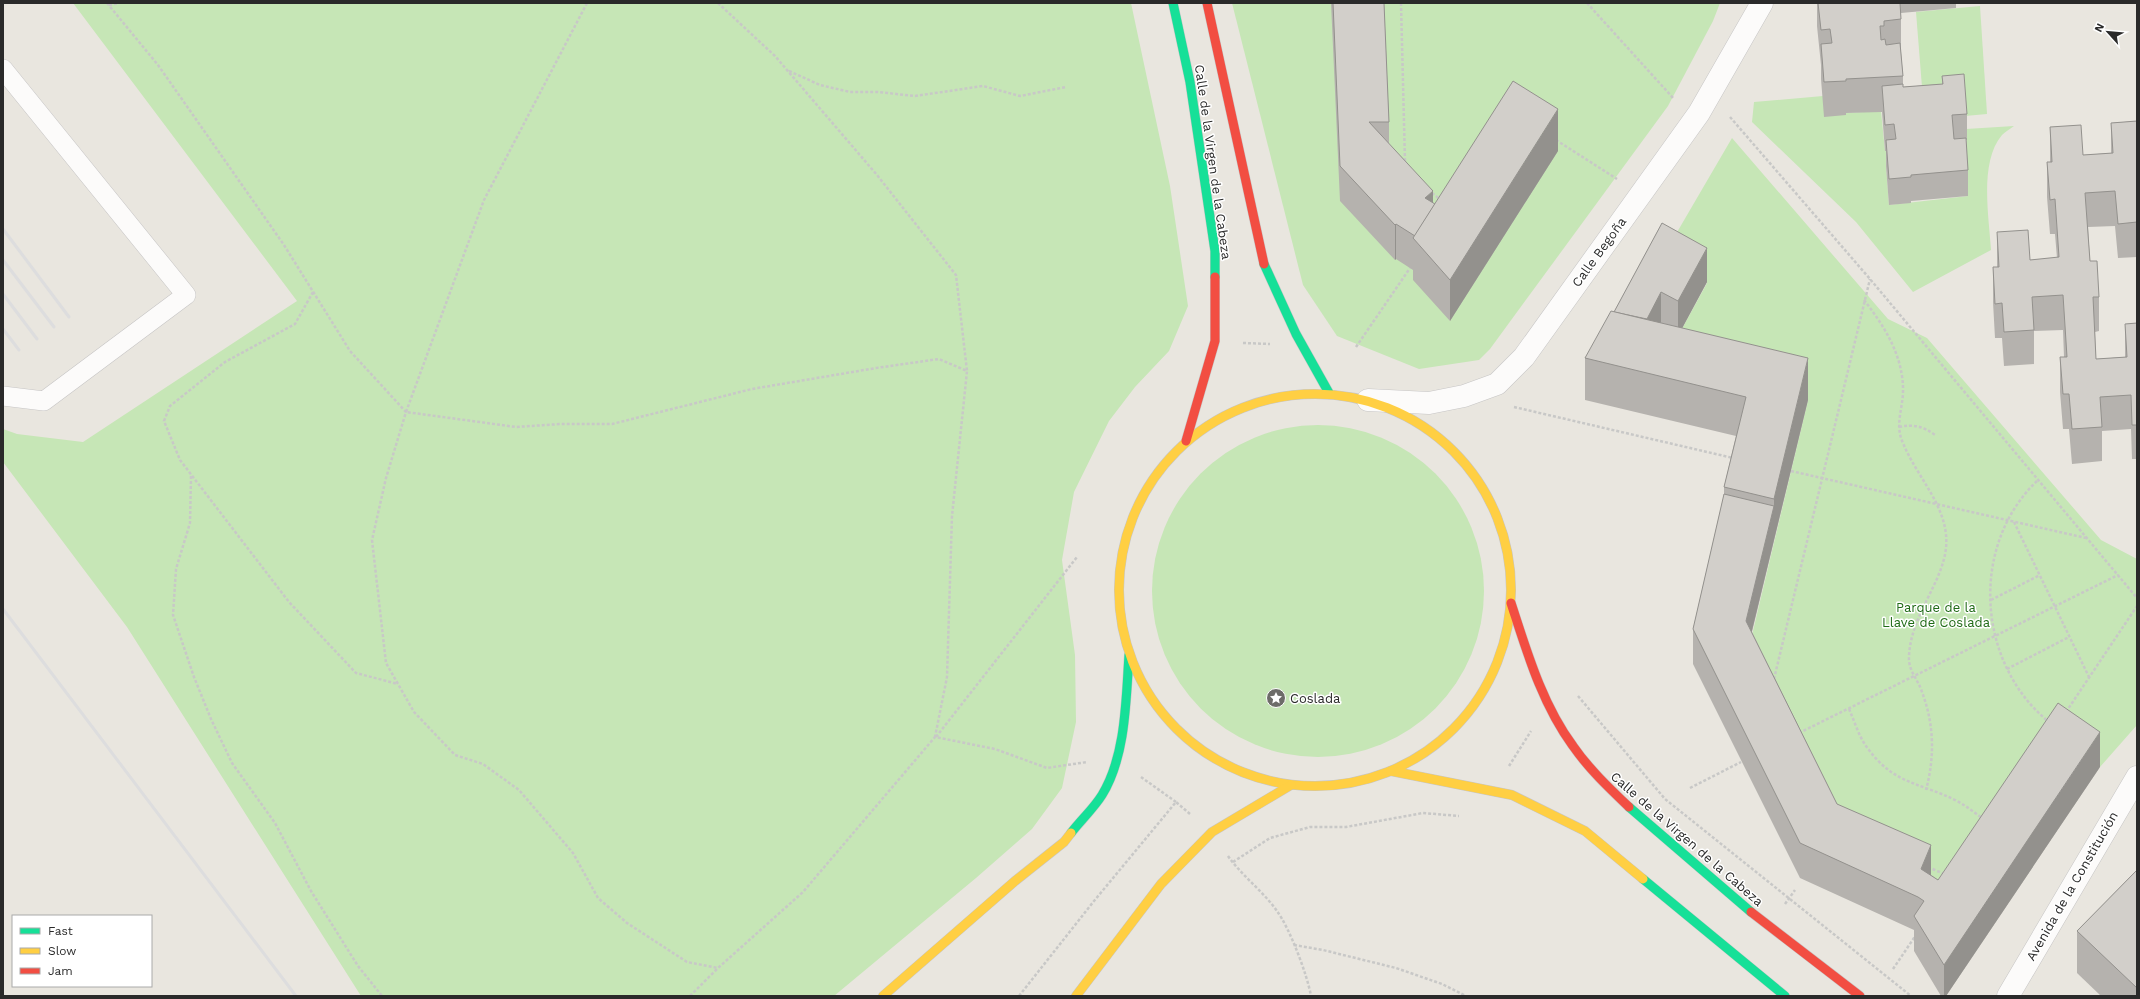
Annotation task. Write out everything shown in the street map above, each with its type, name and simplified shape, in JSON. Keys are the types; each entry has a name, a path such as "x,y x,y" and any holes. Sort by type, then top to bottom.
{"main road":[{"name":"Calle de la Virgen de la Cabeza","path":"1173,3 1190,82 1215,251 1215,341 1186,441"},
{"name":"Calle de la Virgen de la Cabeza","path":"1207,3 1261,258 1296,334 1329,393"},
{"path":"883,996 1016,881 1064,842 1102,795 1115,768 1125,713 1129,654 1118,597 1125,539 1148,485 1186,441 1229,413 1277,396 1329,393 1368,400 1417,421 1458,455 1489,498 1507,548 1511,601 1500,655 1475,703 1438,743 1391,771 1342,785 1291,785 1238,771 1191,744 1154,703 1129,654"},
{"name":"Calle de la Virgen de la Cabeza","path":"1511,601 1535,674 1552,712 1564,733 1603,783 1666,841 1767,926 1860,996"},
{"path":"1391,771 1512,795 1585,831 1785,996"},
{"path":"1076,996 1162,884 1212,832 1243,812 1291,785"}],"street":[{"name":"Calle Begoña","path":"1368,400 1429,403 1457,397 1496,384 1524,357 1674,149 1720,78 1762,3"},
{"name":"Avenida de la Constitución","path":"2008,996 2137,776"}],"lane":[{"path":"3,69 186,295 44,402 3,396"}],"path":[{"path":"108,4 119,3"},
{"path":"587,3 484,200 406,412 386,478 372,540 386,663 414,712 455,755 483,764 519,790 573,853 598,898 627,923 687,962 718,968"},
{"path":"718,3 775,56 876,175 956,275 967,371 952,516 947,677 935,737"},
{"path":"1401,3 1405,167"},
{"path":"1587,3 1678,103"},
{"path":"108,4 158,65 284,245 350,351 406,412 516,428 560,424 612,424 752,389 876,368 938,359 967,371"},
{"path":"788,71 820,85 850,92 878,92 915,96 984,86 1020,96 1066,86"},
{"path":"1730,117 1870,279 2037,481 2137,598"},
{"path":"1550,136 1621,181"},
{"path":"1425,188 1444,202"},
{"path":"1356,347 1410,268"},
{"path":"1776,684 1773,677 1870,279"},
{"path":"313,292 295,324 225,362 170,406 164,421 180,460 190,476 289,602 356,672 398,684"},
{"path":"1864,300 1884,325 1892,339 1902,375 1903,393 1899,426 1902,442 1944,519 1947,533 1946,549 1942,565 1912,634 1909,656 1913,676 1922,689 1928,708 1932,730 1932,768 1926,790"},
{"path":"1215,341 1279,344 1296,334"},
{"path":"1513,407 1741,460"},
{"path":"1899,426 1916,425 1927,429 1935,435"},
{"path":"1791,471 2086,538"},
{"path":"190,476 190,523 176,570 173,615 194,678 210,719 232,763 275,823 311,891 358,966 382,996"},
{"path":"2037,481 2020,501 2008,521 1998,547 1991,572 1991,600 1995,636 2006,669 2023,696 2052,724"},
{"path":"2014,522 2089,678"},
{"path":"690,996 718,968 803,892 935,737 1077,557"},
{"path":"1991,600 2040,575"},
{"path":"1794,736 2118,575"},
{"path":"2064,715 2137,606"},
{"path":"2006,669 2069,637"},
{"path":"1849,709 1859,734 1868,749 1885,768 1901,779 1957,801 1986,820"},
{"path":"1796,728 1799,735"},
{"path":"935,737 995,749 1047,768 1084,761"},
{"path":"1690,788 1741,762"},
{"path":"1019,996 1094,901 1170,809"},
{"path":"1233,862 1277,911 1294,945 1309,986 1311,996"},
{"path":"1926,866 1947,875"},
{"path":"1893,969 1918,932"},
{"path":"1294,945 1323,950 1396,968 1442,984 1466,996"}],"green space":[{"path":"73,3 1131,3 1170,186 1188,306 1169,351 1135,387 1109,421 1074,492 1062,560 1075,655 1076,722 1062,788 1032,829 976,878 834,996 361,996 127,627 3,462 3,429 17,434 83,442 297,301"},
{"path":"1232,3 1720,3 1713,21 1668,106 1490,349 1479,360 1419,369 1337,336 1303,285"},
{"path":"1980,6 1987,114 1965,116 1924,112 1916,12"},
{"path":"1823,96 1846,113 1881,111 1885,151 1894,150 1886,166 1889,205 1968,196 1966,129 2014,126 2002,135 1995,146 1990,160 1987,190 1991,250 1913,292 1856,222 1752,122 1754,102"},
{"name":"Parque de la Llave de Coslada","path":"1732,138 1888,319 1927,338 2101,540 2137,559 2137,725 2100,767 2058,738 1938,915 1837,839 1752,635 1808,400 1643,361 1678,336 1707,283 1662,258"},
{"path":"1318,425 1350,429 1381,438 1410,453 1435,474 1456,499 1471,528 1480,559 1484,591 1480,623 1471,654 1456,683 1435,708 1410,729 1381,744 1350,753 1318,757 1286,753 1255,744 1226,729 1201,708 1180,683 1165,654 1156,623 1152,591 1156,559 1165,528 1180,499 1201,474 1226,453 1255,438 1286,429"}],"building":[{"path":"1333,3 1384,3 1389,122 1369,122 1433,191 1425,198 1435,204 1415,236 1396,224 1395,225 1340,166"},
{"path":"1818,3 1900,3 1901,19 1884,21 1884,26 1880,26 1881,40 1885,39 1886,45 1900,43 1903,76 1846,79 1846,81 1824,82 1821,44 1832,43 1830,29 1821,30"},
{"path":"1964,74 1967,114 1952,115 1954,139 1966,138 1968,170 1911,175 1911,177 1889,179 1886,140 1896,139 1894,124 1885,125 1882,86 1903,84 1903,87 1943,84 1942,76"},
{"path":"1513,81 1558,109 1450,280 1413,238"},
{"path":"2137,121 2137,222 2118,224 2115,191 2085,193 2090,261 2097,261 2099,297 2093,297 2096,359 2127,357 2125,324 2137,323 2137,425 2132,425 2131,395 2100,397 2102,427 2072,429 2069,394 2063,394 2060,357 2067,357 2063,295 2032,297 2034,330 2004,332 2002,303 1995,304 1993,267 1999,267 1997,232 2028,230 2030,260 2059,257 2055,199 2050,200 2047,162 2052,162 2050,127 2081,125 2083,155 2113,153 2111,123"},
{"path":"1662,223 1707,248 1678,301 1661,292 1647,319 1614,312"},
{"path":"1611,311 1808,358 1774,499 1724,487 1746,397 1585,358"},
{"path":"1724,494 1774,506 1746,621 1837,804 1931,845 1921,869 1938,880 2058,703 2100,732 1944,965 1914,916 1924,901 1800,843 1693,629"},
{"path":"2137,870 2137,988 2077,931"}],"railway":[{"path":"3,229 69,317"},
{"path":"3,260 54,327"},
{"path":"3,294 37,339"},
{"path":"3,329 19,350"},
{"path":"3,609 296,996"}],"traffic: fast":[{"path":"1173,3 1190,82 1215,251 1215,277"},
{"path":"1264,264 1296,334 1329,393"},
{"path":"1071,833 1102,795 1110,780 1116,763 1123,727 1129,655"},
{"path":"1629,807 1751,912"},
{"path":"1643,879 1785,996"}],"traffic: slow":[{"path":"1315,394 1353,398 1390,409 1424,427 1453,452 1478,481 1496,515 1507,552 1511,590 1507,628 1496,665 1478,699 1453,728 1424,753 1390,771 1353,782 1315,786 1277,782 1240,771 1206,753 1177,728 1152,699 1134,665 1123,628 1119,590 1123,552 1134,515 1152,481 1177,452 1206,427 1240,409 1277,398 1315,394"},
{"path":"1391,771 1512,795 1585,831 1643,879"},
{"path":"1076,996 1161,884 1212,832 1291,785"},
{"path":"883,996 1015,881 1064,842 1071,833"}],"traffic: jam":[{"path":"1207,3 1264,264"},
{"path":"1186,441 1215,341 1215,277"},
{"path":"1511,603 1536,677 1552,713 1562,730 1592,770 1629,807"},
{"path":"1751,912 1860,996"}],"place":[{"name":"Coslada","path":"1276,698"}]}
